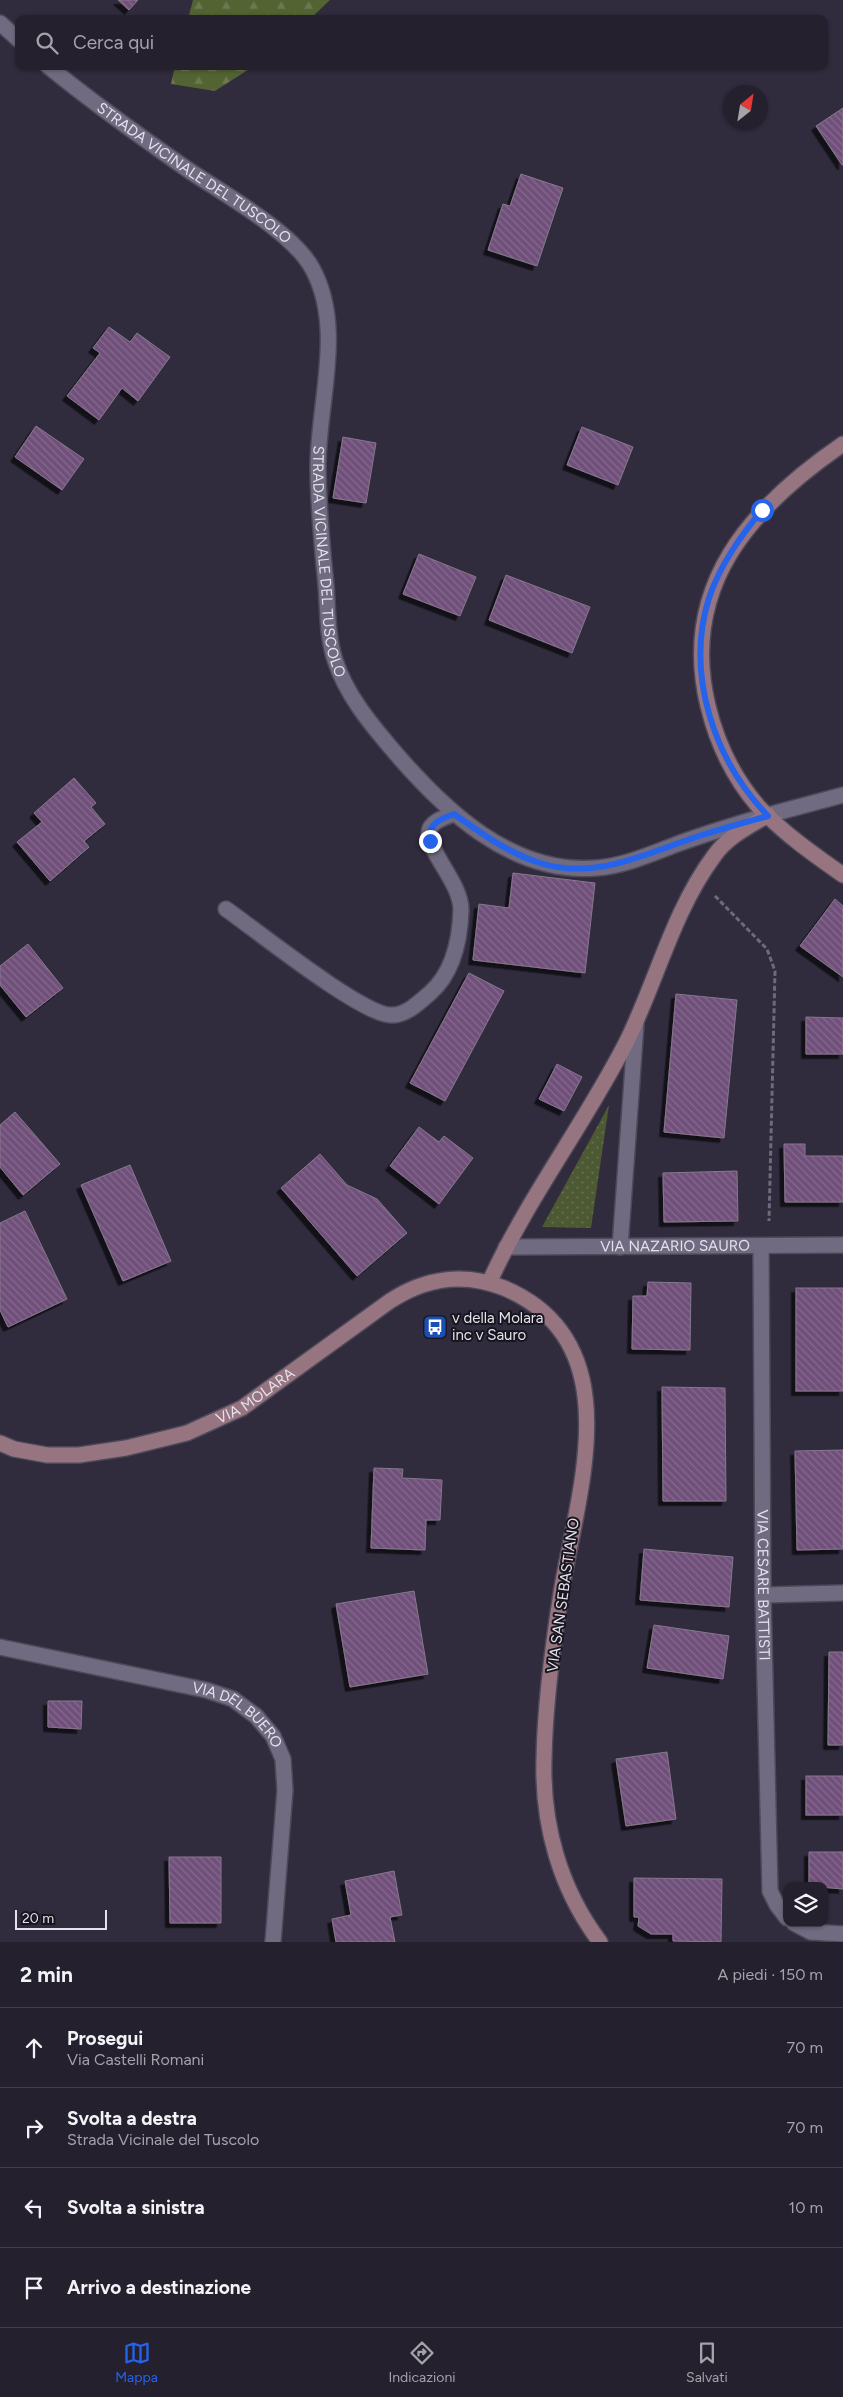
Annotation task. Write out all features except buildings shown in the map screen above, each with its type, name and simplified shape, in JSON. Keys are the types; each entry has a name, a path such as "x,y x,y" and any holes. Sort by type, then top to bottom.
{"street":[{"path":"0,23 15,36"},
{"name":"STRADA VICINALE DEL TUSCOLO","path":"53,70 137,134 284,237 311,266 321,290 327,330 318,446 318,483 329,637 344,681 368,720 422,783 454,814 505,848 530,860 551,865 594,869 623,863 702,835 843,795"},
{"path":"843,444 787,485 762,510 740,538 717,578 709,599 702,629 700,665 703,686 715,733 741,783 768,816 801,845 843,875"},
{"path":"226,909 348,996 390,1016 400,1014 433,990 443,978 454,953 460,929 461,906 455,885 430,841 429,832 432,825 454,814"},
{"path":"489,1283 506,1247 606,1080 636,1022 671,937 699,880 713,857 726,842 768,816"},
{"path":"620,1247 636,1022"},
{"name":"VIA NAZARIO SAURO","path":"506,1247 765,1247 843,1245"},
{"name":"VIA CESARE BATTISTI","path":"765,1247 763,1595 770,1891 783,1913"},
{"name":"VIA MOLARA","path":"0,1443 14,1449 47,1455 86,1454 138,1445 187,1433 247,1404 405,1291 425,1282 448,1278 489,1283"},
{"name":"VIA SAN SEBASTIANO","path":"489,1283 534,1305 560,1328 576,1358 585,1396 588,1417 585,1458 562,1590 544,1760 546,1806 556,1854 576,1906 600,1942"},
{"path":"763,1595 843,1593"},
{"name":"VIA DEL BUERO","path":"0,1648 206,1690 233,1700 256,1716 277,1743 285,1774 273,1942"},
{"path":"802,1927 811,1932 843,1934"}],"path":[{"path":"699,880 768,949 775,971 765,1247"}],"green space":[{"path":"193,0 330,0 314,15 189,15"},
{"path":"174,70 248,70 215,91 171,84"},
{"path":"609,1105 591,1228 542,1227"}],"place":[{"name":"v della Molara inc v Sauro","path":"435,1327"}],"route":[{"path":"430,841 429,832 432,825 442,818 454,814 505,848 530,860 568,868 594,869 623,863 702,835 768,816 741,783 723,753 710,715 700,665 702,629 709,599 717,578 731,551 762,510"}]}
